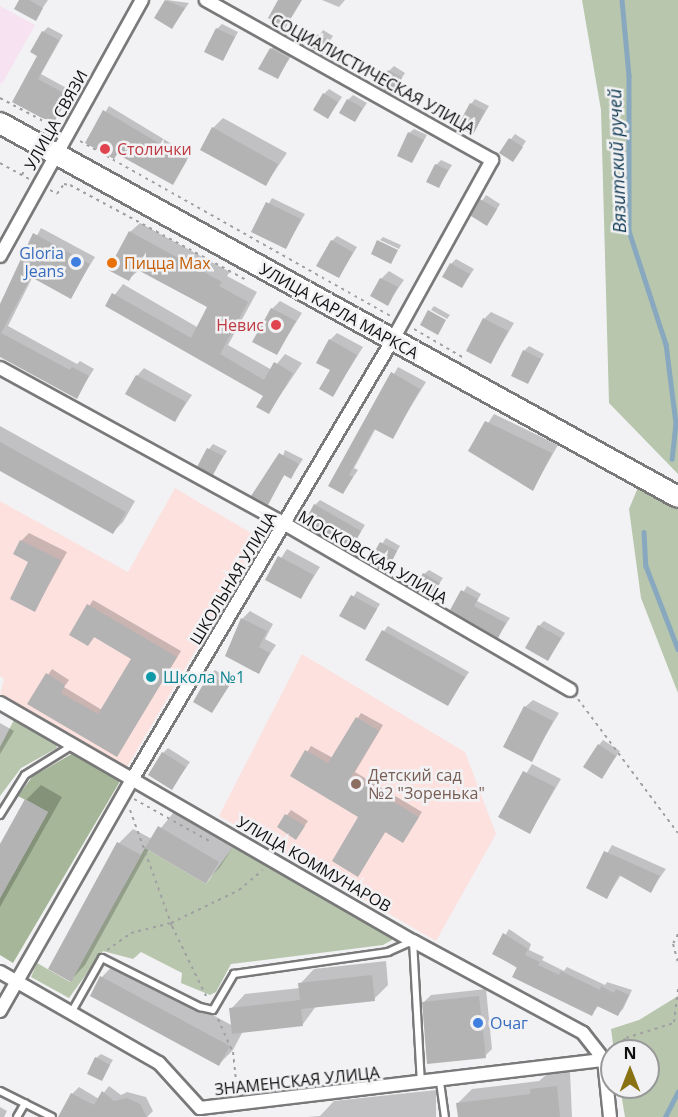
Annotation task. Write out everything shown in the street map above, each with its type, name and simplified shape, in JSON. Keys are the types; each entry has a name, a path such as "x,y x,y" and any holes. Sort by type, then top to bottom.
{"main road":[{"name":"УЛИЦА КАРЛА МАРКСА","path":"0,123 676,496"}],"street":[{"name":"УЛИЦА СВЯЗИ","path":"0,256 142,0"},
{"name":"СОЦИАЛИСТИЧЕСКАЯ УЛИЦА","path":"206,0 492,160"},
{"name":"ШКОЛЬНАЯ УЛИЦА","path":"0,1011 124,793 392,341 492,160"},
{"name":"МОСКОВСКАЯ УЛИЦА","path":"0,369 285,524 570,690"},
{"name":"УЛИЦА КОММУНАРОВ","path":"0,703 413,941 583,1033 600,1055"},
{"name":"ЗНАМЕНСКАЯ УЛИЦА","path":"0,972 159,1063 198,1112 238,1104 441,1082 600,1061"},
{"path":"608,1099 610,1117"}],"lane":[{"path":"0,815 25,775 73,744"},
{"path":"71,1013 102,957 200,1007 213,1010 234,974 388,952 413,941 421,1084"},
{"path":"441,1082 445,1117"},
{"path":"0,1090 52,1117"},
{"path":"16,1117 25,1103"}],"path":[{"path":"0,98 402,322"},
{"path":"0,163 57,194 64,184 70,185 259,286"},
{"path":"570,690 678,833"},
{"path":"124,793 171,923 231,1044 238,1104"},
{"path":"102,957 118,939 171,923 239,890 263,870"},
{"path":"678,934 673,944 678,963"},
{"path":"674,1023 678,989"},
{"path":"625,1039 674,1023"},
{"path":"674,1023 678,1026"}],"shaded area":[{"path":"0,6 35,25 2,84 0,83"},
{"path":"175,488 261,539 127,767 0,695 4,679 0,676 0,501 128,572"},
{"name":"Детский сад №2 \"Зоренька\"","path":"302,654 465,752 496,834 436,941 219,816"}],"green space":[{"path":"582,0 678,0 678,474 609,403 601,110"},
{"path":"639,485 678,507 678,693 641,598 629,509"},
{"path":"15,718 56,742 57,748 21,768 0,796 0,747"},
{"path":"75,752 118,776 119,783 13,963 0,955 0,898 48,812 18,796 32,777"},
{"path":"233,847 391,934 392,940 383,945 231,964 216,992 210,995 181,983 182,973 141,952 133,959 103,951 69,998 31,977 37,963 70,982 145,848 206,884"},
{"path":"678,996 678,1117 625,1117 622,1099 660,1099 660,1039 612,1039 611,1029 639,1020"}],"building":[{"path":"19,0 29,0 43,8 36,21 14,9"},
{"path":"165,0 185,8 172,29 154,18"},
{"path":"278,0 302,0 285,28 268,18"},
{"path":"216,28 235,37 223,61 204,52"},
{"path":"42,31 59,40 38,79 69,96 53,124 12,102 37,56 30,52"},
{"path":"317,34 330,41 323,54 310,47"},
{"path":"270,48 289,58 278,79 258,69"},
{"path":"388,70 402,78 392,95 378,87"},
{"path":"323,93 338,102 328,119 313,110"},
{"path":"347,99 363,108 355,122 339,113"},
{"path":"470,103 485,111 473,135 457,127"},
{"path":"103,110 187,160 173,185 117,154 114,159 85,143"},
{"path":"212,127 278,164 266,186 200,150"},
{"path":"408,132 424,140 412,163 397,156"},
{"path":"509,138 523,147 513,162 499,153"},
{"path":"435,164 448,170 439,188 426,182"},
{"path":"480,199 497,209 487,226 471,216"},
{"path":"266,202 301,219 286,249 251,232"},
{"path":"129,231 222,282 219,286 248,302 220,354 264,380 274,362 293,373 269,414 256,407 263,396 105,306 112,293 191,338 207,307 136,269 129,281 108,270"},
{"path":"33,233 90,264 71,299 31,277 1,333 70,370 72,367 89,376 77,399 0,357 0,304"},
{"path":"331,240 353,252 339,278 316,266"},
{"path":"377,240 398,250 391,264 371,254"},
{"path":"450,263 470,274 462,288 442,277"},
{"path":"380,278 398,287 388,306 370,296"},
{"path":"271,308 296,321 277,355 252,342"},
{"path":"428,310 446,320 438,335 420,325"},
{"path":"483,318 508,331 491,364 466,351"},
{"path":"329,339 357,355 333,397 319,389 330,370 316,363"},
{"path":"523,350 541,359 528,384 511,376"},
{"path":"391,372 420,389 393,439 374,429 349,475 353,477 343,494 328,486"},
{"path":"136,375 186,402 175,422 125,394"},
{"path":"485,421 552,453 533,491 468,451"},
{"path":"0,442 126,512 113,534 0,471"},
{"path":"207,448 223,456 213,475 197,467"},
{"path":"279,453 299,464 291,479 284,475 268,505 251,496"},
{"path":"314,504 361,531 350,552 303,525"},
{"path":"20,540 61,560 35,612 10,599 28,562 13,554"},
{"path":"380,542 397,551 386,573 368,563"},
{"path":"278,556 314,575 301,599 265,580"},
{"path":"423,573 440,583 430,599 414,589"},
{"path":"461,590 478,599 474,606 506,623 498,638 450,610"},
{"path":"351,595 377,609 365,630 339,616"},
{"name":"Школа №1","path":"87,604 177,657 117,757 27,704 46,673 65,685 61,693 98,714 131,659 94,637 88,646 69,635"},
{"path":"241,618 267,631 259,647 270,653 259,674 225,656"},
{"path":"538,625 561,638 548,661 525,648"},
{"path":"382,630 465,677 448,706 365,660"},
{"path":"209,674 229,686 212,713 193,702"},
{"path":"524,706 553,721 532,762 503,747"},
{"path":"356,717 379,731 351,777 419,817 403,843 385,832 358,877 332,861 358,817 290,776 305,750 328,763"},
{"path":"598,744 616,756 602,779 583,767"},
{"path":"162,752 186,767 172,790 148,775"},
{"path":"523,771 555,787 530,834 498,817"},
{"path":"25,799 48,812 0,898 0,844"},
{"path":"285,814 305,826 296,840 277,827"},
{"path":"158,826 219,862 206,884 145,848"},
{"path":"117,842 141,855 71,982 48,969"},
{"path":"604,851 660,876 651,893 619,875 607,899 586,888"},
{"path":"503,933 528,949 525,955 540,962 538,965 559,975 561,971 600,990 601,986 614,993 616,989 629,995 618,1016 597,1006 592,1016 512,977 517,967 492,954"},
{"path":"372,975 375,1001 301,1009 303,1026 232,1034 229,1008 300,1000 298,983"},
{"path":"100,976 230,1046 219,1066 90,996"},
{"path":"479,996 486,1058 427,1064 422,1002"},
{"path":"95,1057 110,1065 102,1081 87,1074"},
{"path":"557,1086 560,1117 458,1117 456,1103 530,1094 530,1089"},
{"path":"102,1091 114,1101 127,1098 140,1104 147,1117 58,1117 71,1093 94,1105"}],"waterway":[{"name":"Вязитский ручей","path":"622,0 629,76 629,231 666,344 676,423 672,459"},
{"name":"Вязитский ручей","path":"644,532 646,566 678,649"},
{"name":"Вязитский ручей","path":"665,1117 678,1092"}],"place":[{"name":"Столички","path":"105,149"},
{"name":"Gloria Jeans","path":"76,262"},
{"name":"Пицца Max","path":"112,263"},
{"name":"Невис","path":"276,325"},
{"name":"Школа №1","path":"151,677"},
{"name":"Детский сад №2 \"Зоренька\"","path":"356,784"},
{"name":"Очаг","path":"478,1023"}]}
